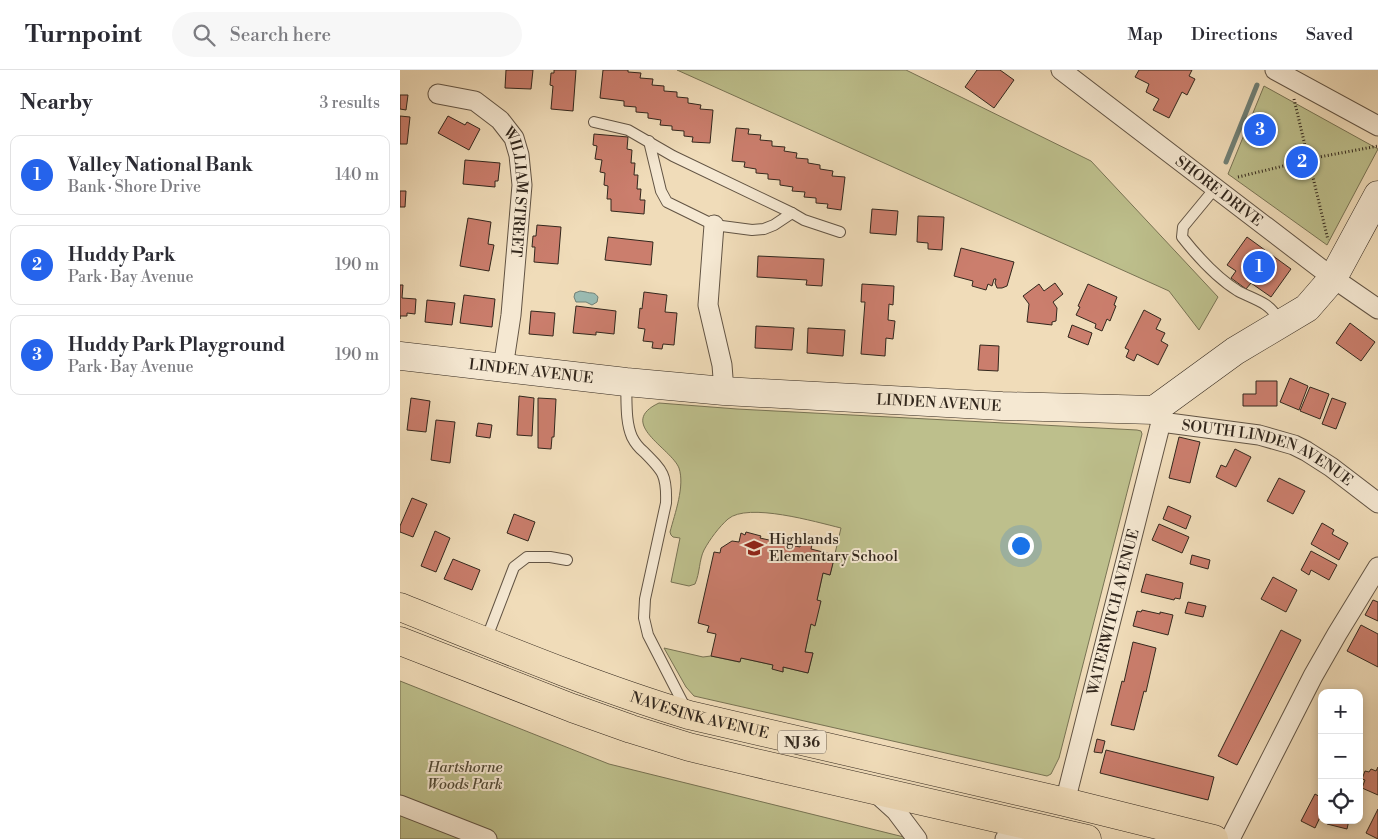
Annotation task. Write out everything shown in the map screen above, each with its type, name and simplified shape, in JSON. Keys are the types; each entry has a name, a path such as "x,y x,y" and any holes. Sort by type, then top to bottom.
{"highway":[{"name":"NAVESINK AVENUE","path":"400,607 597,684 689,715 1065,802 1214,839"},
{"name":"NAVESINK AVENUE","path":"400,641 572,708 689,747 1087,839"}],"street":[{"name":"SHORE DRIVE","path":"1061,70 1333,278 1378,310"},
{"path":"1275,70 1378,126"},
{"name":"WILLIAM STREET","path":"438,94 475,101 500,120 514,138 519,155 522,185 511,315 503,368"},
{"path":"1158,416 1235,351 1307,308 1333,278 1378,195"},
{"path":"714,225 708,305 722,364 724,391"},
{"name":"LINDEN AVENUE","path":"400,356 626,382 724,391 1158,416"},
{"name":"SOUTH LINDEN AVENUE","path":"1158,416 1259,435 1294,446 1306,451 1331,467 1378,502"},
{"name":"WATERWITCH AVENUE","path":"1065,802 1158,416"},
{"path":"1230,839 1313,676 1378,568"},
{"path":"873,789 896,811 917,839"},
{"path":"400,805 487,839"},
{"path":"1005,839 1053,831"}],"lane":[{"path":"594,122 621,127 673,156 804,220 840,232"},
{"path":"649,141 661,191 667,202 714,225 752,230 764,229 774,225 792,213"},
{"path":"1216,188 1183,227 1182,237 1192,250 1224,280 1239,292 1266,305 1282,323"},
{"path":"626,382 628,425 632,436 636,444 660,468 665,476 666,487 666,500 645,599 644,618 647,632 689,715"},
{"path":"485,641 514,567 527,557 567,560"}],"path":[{"path":"1293,97 1307,154"},
{"path":"1314,158 1378,146"},
{"path":"1238,177 1304,161"},
{"path":"1310,165 1328,242"}],"green space":[{"path":"677,70 906,70 1091,161 1218,297 1199,330 1169,291"},
{"path":"1264,86 1378,149 1327,245 1228,174"},
{"path":"659,403 1141,431 1142,434 1059,758 1051,774 1047,776 694,696 686,687 664,648 703,657 711,656 739,662 741,658 773,665 783,672 783,667 808,673 813,653 805,652 811,624 815,625 817,600 823,573 830,575 841,528 783,515 751,512 738,514 725,522 706,546 702,554 695,584 689,586 671,582 680,538 673,537 670,532 679,500 681,475 674,460 650,436 644,427 643,419 647,411"},
{"name":"Hartshorne Woods Park","path":"400,681 609,764 912,839 400,839"}],"water":[{"path":"580,291 595,294 598,297 597,302 592,305 586,302 576,302 575,293"}],"building":[{"path":"506,70 533,70 531,89 505,88"},
{"path":"554,70 576,70 573,111 551,109 553,86 550,85 551,73 554,73"},
{"path":"603,70 628,70 628,72 641,73 640,78 653,79 652,85 664,86 664,91 677,92 677,97 688,98 688,103 701,105 700,109 713,110 710,143 692,142 693,137 684,136 684,131 672,130 672,126 660,125 661,120 648,118 648,113 636,112 636,107 624,106 624,101 600,98"},
{"path":"977,70 1000,70 1014,80 994,108 965,87"},
{"path":"1139,70 1192,70 1189,76 1195,79 1187,95 1182,92 1169,118 1153,110 1159,99 1146,92 1149,84 1135,77"},
{"path":"400,95 408,95 406,110 400,109"},
{"path":"400,116 410,117 407,144 400,144"},
{"path":"448,116 465,125 467,122 480,129 469,150 438,133"},
{"path":"736,128 749,129 748,134 761,135 760,140 772,141 772,146 785,147 784,151 797,153 796,158 808,159 808,163 820,165 820,169 833,171 832,176 845,177 841,210 827,208 828,204 816,203 816,198 804,197 805,192 792,191 793,187 780,185 780,180 768,179 768,174 756,173 756,169 744,167 745,162 732,161"},
{"path":"594,134 628,137 627,149 632,150 631,163 635,163 634,175 638,175 637,189 641,189 640,200 645,200 644,214 611,211 611,199 607,199 608,186 604,185 605,173 600,172 602,160 595,159 597,146 593,145"},
{"path":"1309,154 1315,160 1309,166 1303,160"},
{"path":"465,160 500,163 498,181 495,181 495,187 463,184"},
{"path":"400,191 406,191 405,207 400,207"},
{"path":"872,209 898,211 896,235 870,233"},
{"path":"918,216 944,217 942,250 928,249 928,243 917,242"},
{"path":"468,218 491,222 488,244 494,245 489,271 460,266"},
{"path":"537,225 561,227 558,264 534,262 535,247 532,247"},
{"path":"608,237 653,242 651,265 605,260"},
{"path":"1247,237 1291,269 1271,297 1251,283 1246,289 1231,278 1236,271 1227,265"},
{"path":"961,248 1014,262 1007,286 997,288 996,279 994,279 992,286 988,284 986,290 972,286 973,281 954,276"},
{"path":"758,256 824,259 822,286 806,285 807,280 757,277"},
{"path":"1055,283 1063,294 1053,302 1057,308 1056,321 1052,322 1052,325 1027,322 1029,304 1023,296 1039,284 1044,291"},
{"path":"862,284 894,286 893,305 889,304 888,320 895,321 893,339 886,338 885,356 861,354 865,302 861,302"},
{"path":"1088,284 1117,297 1114,305 1116,306 1110,321 1107,319 1102,331 1095,328 1096,324 1076,315"},
{"path":"400,285 403,285 402,298 416,299 415,314 407,313 407,316 400,316"},
{"path":"644,292 667,295 665,312 677,313 674,345 663,344 662,349 652,348 653,342 643,341 645,329 638,328"},
{"path":"464,295 495,299 492,327 460,323"},
{"path":"427,300 455,303 452,325 425,322"},
{"path":"576,306 616,311 614,334 596,332 596,335 573,333"},
{"path":"1144,310 1161,319 1156,329 1165,333 1161,341 1168,345 1158,365 1137,354 1134,361 1126,357 1129,350 1125,348"},
{"path":"531,311 555,313 553,336 529,334"},
{"path":"1350,323 1375,342 1361,361 1336,343"},
{"path":"1072,325 1092,333 1088,345 1068,337"},
{"path":"756,326 794,328 792,350 755,348"},
{"path":"808,328 845,330 843,356 807,353"},
{"path":"980,345 999,346 998,371 978,370"},
{"path":"1290,378 1308,386 1299,410 1280,402"},
{"path":"1256,381 1277,381 1277,406 1243,406 1243,394 1256,394"},
{"path":"1310,387 1329,394 1320,419 1300,411"},
{"path":"519,396 534,398 532,436 517,435"},
{"path":"411,398 430,401 426,432 407,430"},
{"path":"538,398 556,399 554,437 552,437 551,449 538,448"},
{"path":"1332,398 1346,403 1336,429 1322,424"},
{"path":"436,420 455,422 450,463 431,460"},
{"path":"478,423 492,425 490,438 476,436"},
{"path":"1179,437 1200,442 1190,483 1169,478"},
{"path":"1235,449 1251,457 1236,487 1216,477 1221,465 1226,467"},
{"path":"1279,478 1305,491 1293,514 1267,501"},
{"path":"412,498 427,504 413,537 400,532 400,526"},
{"path":"1168,506 1191,516 1186,529 1163,519"},
{"path":"514,514 535,522 528,541 507,533"},
{"path":"1322,523 1334,530 1332,534 1348,543 1339,560 1311,544"},
{"path":"1159,524 1189,537 1182,553 1152,540"},
{"path":"435,531 450,538 436,572 421,566"},
{"path":"746,532 761,536 760,538 800,547 801,542 812,545 811,549 835,555 830,575 823,573 817,600 821,601 815,626 811,624 805,652 813,653 808,673 783,667 783,672 772,669 773,665 741,658 740,662 711,656 716,634 707,632 709,626 698,623 714,552 720,553 721,548 732,541 739,542 741,533 745,535"},
{"path":"1311,551 1337,565 1329,580 1311,570 1309,575 1301,570"},
{"path":"1192,555 1210,560 1208,569 1190,564"},
{"path":"453,559 480,570 472,590 444,579"},
{"path":"1146,574 1183,583 1180,599 1175,598 1174,600 1141,592"},
{"path":"1273,577 1297,590 1286,612 1261,599"},
{"path":"1373,600 1378,602 1378,621 1365,615"},
{"path":"1188,602 1206,606 1203,617 1185,613"},
{"path":"1142,610 1173,615 1168,635 1133,626 1137,611 1141,612"},
{"path":"1361,625 1378,634 1378,667 1347,651"},
{"path":"1281,630 1301,640 1237,765 1218,756"},
{"path":"1133,642 1156,648 1146,692 1144,691 1134,730 1111,725 1122,681 1124,682"},
{"path":"1097,739 1105,741 1102,753 1094,752"},
{"path":"1106,750 1214,777 1208,800 1100,773"},
{"path":"1378,767 1378,795 1363,788 1365,771 1369,772 1371,769 1376,771"},
{"path":"1315,794 1318,796 1318,822 1315,828 1301,821"},
{"path":"1378,809 1378,839 1366,833"},
{"path":"1327,824 1348,824 1347,829"}],"waterway":[{"path":"1226,162 1257,85"}],"place":[{"name":"Huddy Park Playground","path":"1260,130"},
{"name":"Huddy Park","path":"1302,162"},
{"name":"Valley National Bank","path":"1259,267"},
{"name":"Highlands Elementary School","path":"754,548"}]}
